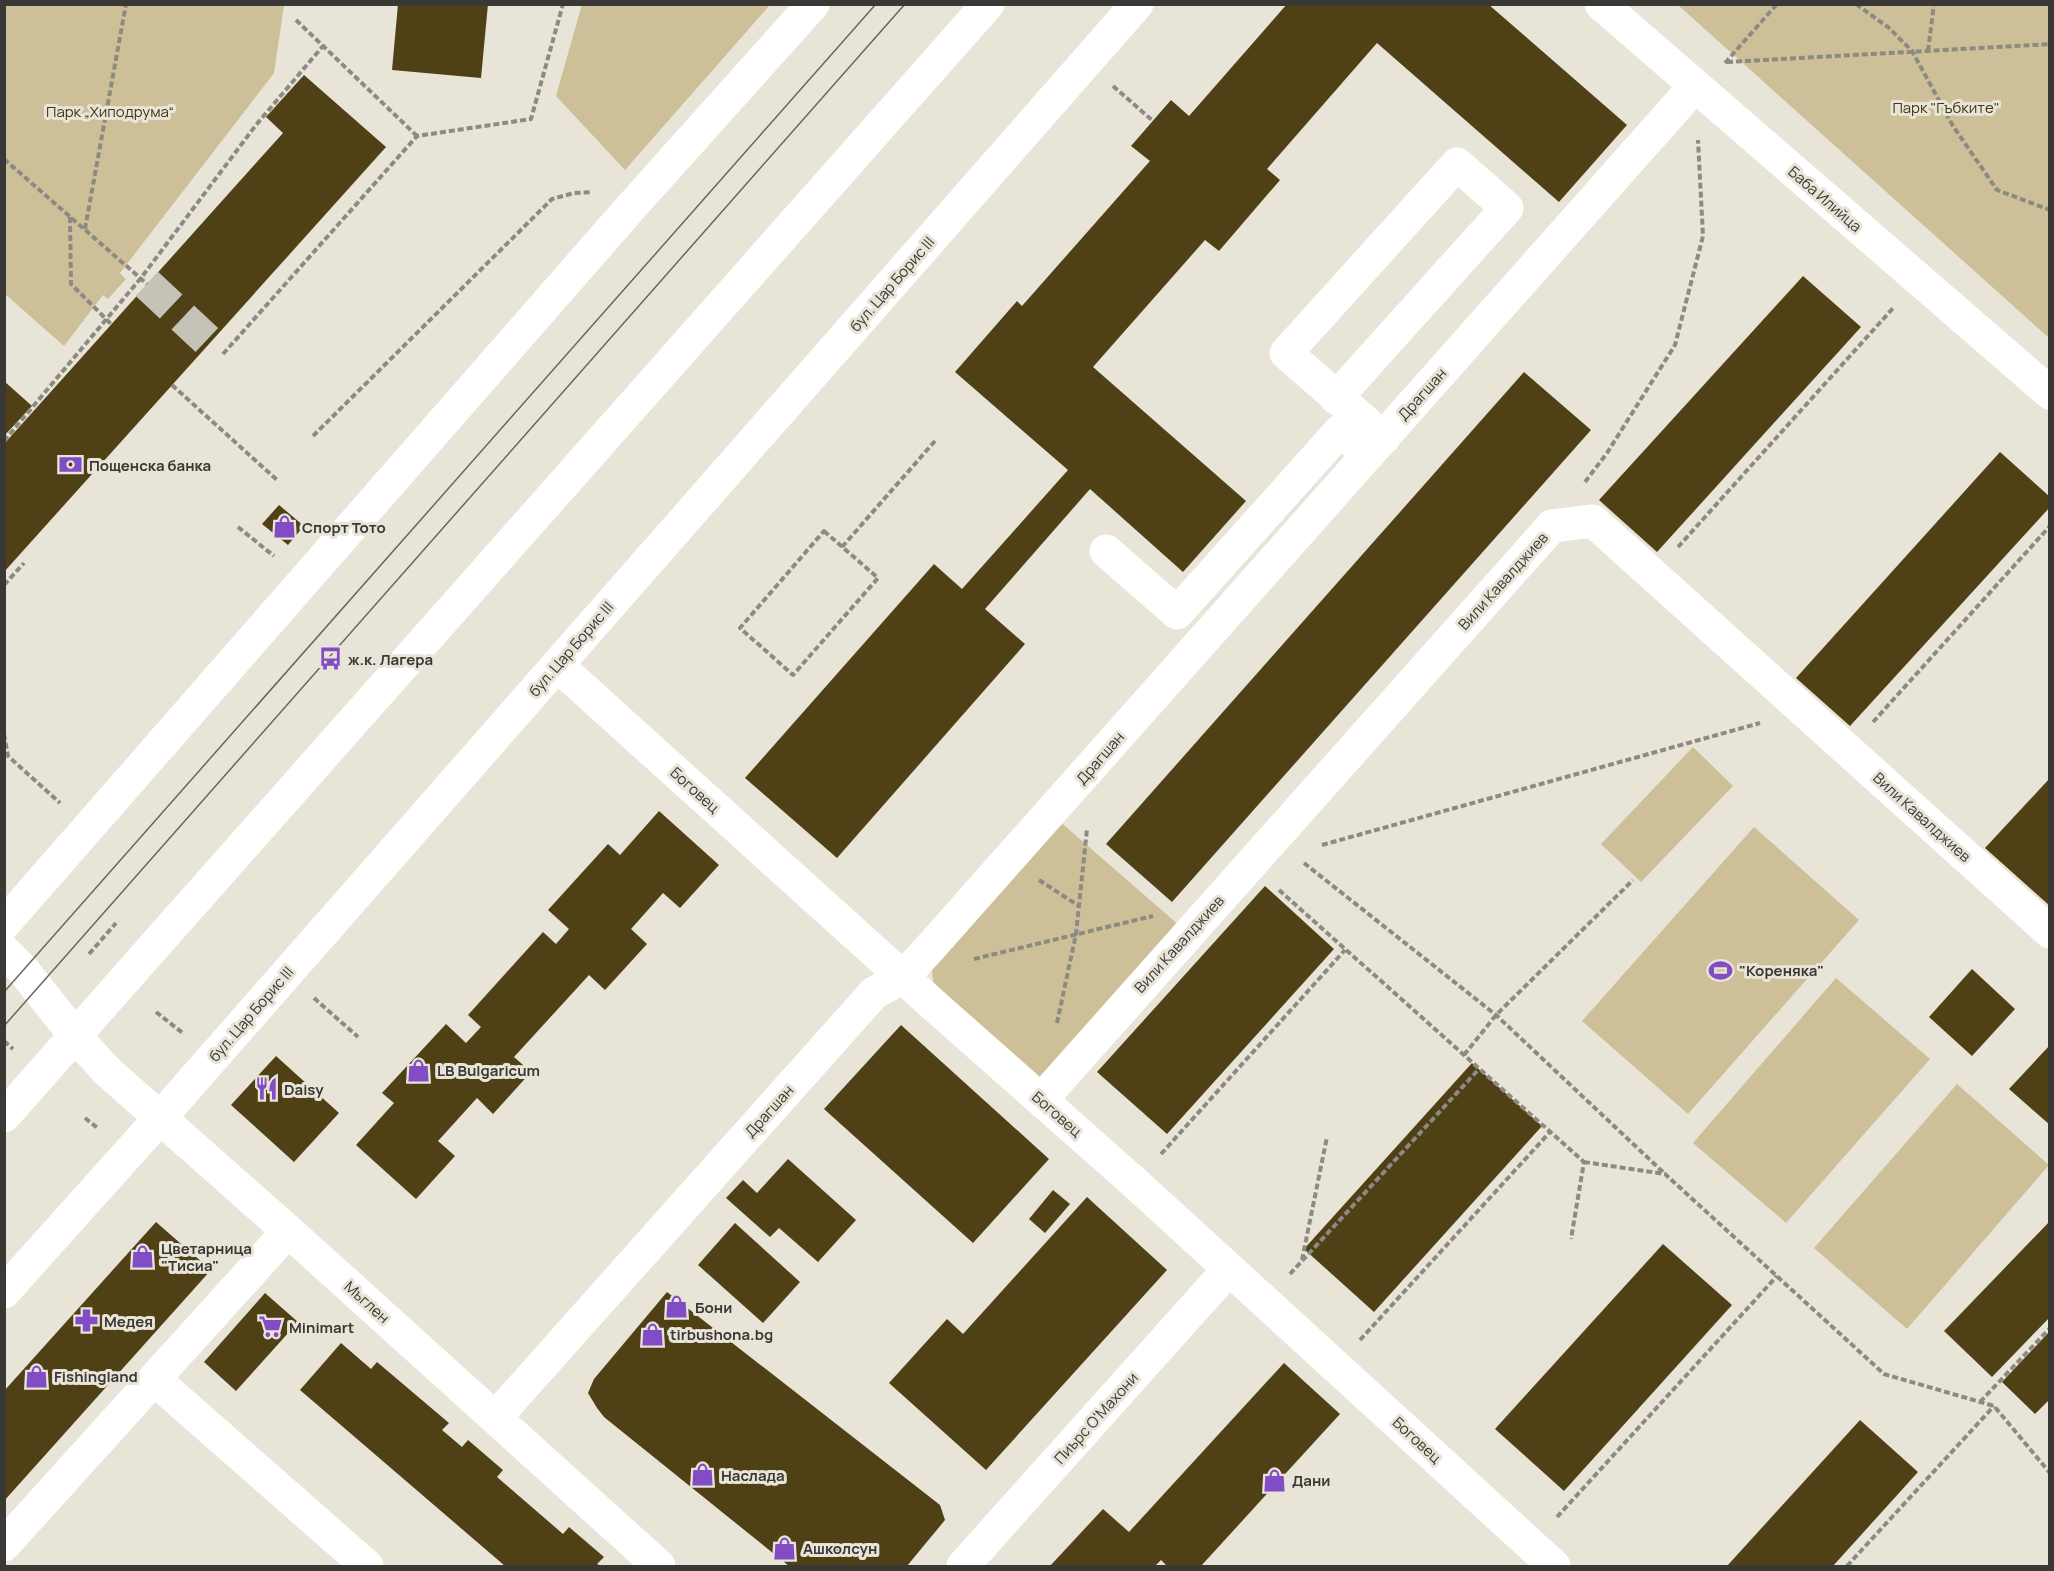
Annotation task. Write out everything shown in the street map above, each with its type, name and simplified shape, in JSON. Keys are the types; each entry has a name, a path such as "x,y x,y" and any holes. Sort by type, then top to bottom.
{"street":[{"path":"4,924 617,224 813,4"},
{"path":"4,1116 988,4"},
{"name":"бул. Цар Борис III","path":"4,1292 160,1118 1137,4"},
{"name":"Баба Илийца","path":"1601,4 2049,393"},
{"name":"Драгшан","path":"495,1418 874,993 903,977 1695,86"},
{"path":"1336,398 1507,208 1457,164 1286,353 1336,398 1376,446"},
{"path":"1106,551 1177,613 1340,430 1376,446"},
{"name":"Вили Кавалджиев","path":"1041,1100 1552,526 1593,521 2049,932"},
{"name":"Боговец","path":"556,665 1136,1183 1554,1566"},
{"name":"Мъглен","path":"4,951 107,1071 659,1566"},
{"path":"4,1545 288,1231"},
{"name":"Пиърс О'Махони","path":"963,1566 1229,1269"},
{"path":"154,1379 367,1566"}],"path":[{"path":"85,229 126,4"},
{"path":"223,354 417,136 531,119 563,4"},
{"path":"1552,526 1607,453 1675,345 1703,236 1695,86 1726,62 1777,4"},
{"path":"1856,4 1888,27 1912,51 1953,126 1998,190 2049,210"},
{"path":"1928,51 1934,4"},
{"path":"296,20 417,136"},
{"path":"1726,62 2049,44"},
{"path":"4,441 141,278 256,125 323,46"},
{"path":"1111,84 1153,121"},
{"path":"4,159 147,284"},
{"path":"313,436 552,199 574,193 594,192"},
{"path":"70,216 71,284 111,324"},
{"path":"1653,574 1918,280"},
{"path":"172,385 277,480"},
{"path":"842,547 934,441"},
{"path":"238,526 279,560"},
{"path":"1848,750 2049,526"},
{"path":"824,531 842,547 878,578 793,675 740,628 824,531"},
{"path":"4,585 24,563"},
{"path":"1314,847 1804,711"},
{"path":"4,734 6,755 36,782"},
{"path":"1055,1033 1076,934 1088,822 1071,790"},
{"path":"1250,864 1292,853 1496,1015 1665,1174 1884,1374 1994,1406 2049,1473"},
{"path":"1008,860 1079,906"},
{"path":"1250,864 1584,1162 1665,1174"},
{"path":"1464,1055 1496,1015 1633,880"},
{"path":"974,959 1218,900"},
{"path":"88,954 116,923"},
{"path":"83,949 94,959"},
{"path":"1136,1183 1345,950"},
{"path":"310,995 358,1037"},
{"path":"156,1012 192,1041"},
{"path":"4,1041 15,1051"},
{"path":"1264,1301 1479,1069"},
{"path":"85,1118 100,1130"},
{"path":"1337,1365 1550,1132"},
{"path":"1301,1261 1327,1137"},
{"path":"1571,1239 1584,1162"},
{"path":"1556,1518 1777,1276"},
{"path":"1980,1402 2049,1328"},
{"path":"1847,1566 1994,1406"}],"green space":[{"name":"Парк „Хиподрума“","path":"5,4 284,5 274,73 120,273 126,279 108,299 103,295 64,346 5,294"},
{"path":"582,4 770,5 625,170 556,96"},
{"name":"Парк \"Гъбките\"","path":"1678,5 2049,5 2049,338"},
{"path":"1693,747 1733,786 1641,882 1601,844"},
{"path":"1050,813 1188,933 1041,1100 937,1008 929,950"},
{"name":"\"Кореняка\"","path":"1754,827 1859,920 1688,1114 1582,1021"},
{"path":"1836,978 1930,1059 1786,1223 1693,1143"},
{"path":"1957,1084 2049,1165 1907,1329 1814,1248"}],"building":[{"path":"398,4 488,4 481,78 392,70"},
{"path":"1287,4 1488,4 1627,125 1559,202 1377,43 1267,169 1280,180 1219,251 1205,240 1093,367 1246,501 1183,572 1090,489 985,609 1025,644 837,858 745,778 934,564 962,589 1068,470 955,372 1017,301 1022,306 1150,161 1131,146 1171,100 1189,116"},
{"path":"304,75 386,147 4,572 4,444 283,133 266,117"},
{"path":"1803,276 1861,327 1657,552 1599,500"},
{"path":"1524,372 1591,430 1172,902 1106,844"},
{"path":"4,381 32,406 4,436"},
{"path":"2000,452 2050,497 2050,507 1850,726 1796,678"},
{"path":"279,505 304,526 288,545 262,524"},
{"path":"2050,778 2050,906 1985,848"},
{"path":"659,811 719,865 680,908 663,893 631,929 647,944 605,990 589,975 514,1057 531,1072 493,1114 477,1098 438,1141 455,1156 416,1199 356,1145 394,1103 382,1093 446,1024 466,1043 481,1027 468,1015 543,932 556,944 569,929 548,910 608,844 620,855"},
{"path":"1265,886 1334,949 1167,1134 1097,1072"},
{"path":"1972,969 2015,1009 1972,1056 1929,1017"},
{"path":"901,1025 1049,1159 973,1243 824,1109"},
{"path":"2050,1045 2050,1125 2009,1089"},
{"path":"276,1056 339,1113 294,1162 231,1105"},
{"path":"1472,1063 1542,1126 1374,1312 1304,1249"},
{"path":"788,1159 856,1220 818,1262 779,1228 770,1237 726,1198 743,1180 757,1193"},
{"path":"1053,1190 1070,1204 1045,1233 1029,1219"},
{"path":"1087,1197 1167,1270 986,1470 889,1383 947,1319 963,1334"},
{"path":"2050,1221 2050,1317 1992,1377 1944,1331"},
{"path":"156,1222 211,1270 4,1501 4,1391"},
{"path":"735,1223 800,1282 763,1323 698,1265"},
{"path":"1663,1244 1732,1305 1564,1491 1495,1429"},
{"path":"667,1292 940,1505 945,1520 907,1566 789,1566 604,1417 588,1393 594,1379"},
{"path":"265,1293 298,1322 236,1391 204,1362"},
{"path":"2050,1331 2050,1399 2035,1414 2002,1382"},
{"path":"341,1343 371,1369 377,1362 449,1423 442,1430 462,1447 468,1440 503,1470 497,1477 563,1534 569,1527 604,1557 597,1564 601,1566 505,1566 300,1390"},
{"path":"1284,1363 1340,1414 1201,1566 1167,1566 1161,1560 1155,1566 1050,1566 1103,1509 1129,1532"},
{"path":"1860,1420 1918,1472 1833,1566 1727,1566"}],"tunnel":[{"path":"147,284 210,343"}],"tram line":[{"path":"4,992 876,4"},
{"path":"4,1026 905,4"}],"place":[{"name":"Пощенска банка","path":"71,465"},
{"name":"Спорт Тото","path":"284,527"},
{"name":"ж.к. Лагера","path":"330,659"},
{"name":"\"Кореняка\"","path":"1721,970"},
{"name":"LB Bulgaricum","path":"419,1070"},
{"name":"Daisy","path":"266,1089"},
{"name":"Цветарница \"Тисиа\"","path":"143,1257"},
{"name":"Бони","path":"677,1307"},
{"name":"Медея","path":"86,1321"},
{"name":"Minimart","path":"271,1327"},
{"name":"tirbushona.bg","path":"652,1334"},
{"name":"Fishingland","path":"36,1376"},
{"name":"Наслада","path":"703,1475"},
{"name":"Дани","path":"1274,1480"},
{"name":"Ашколсун","path":"785,1548"}]}
